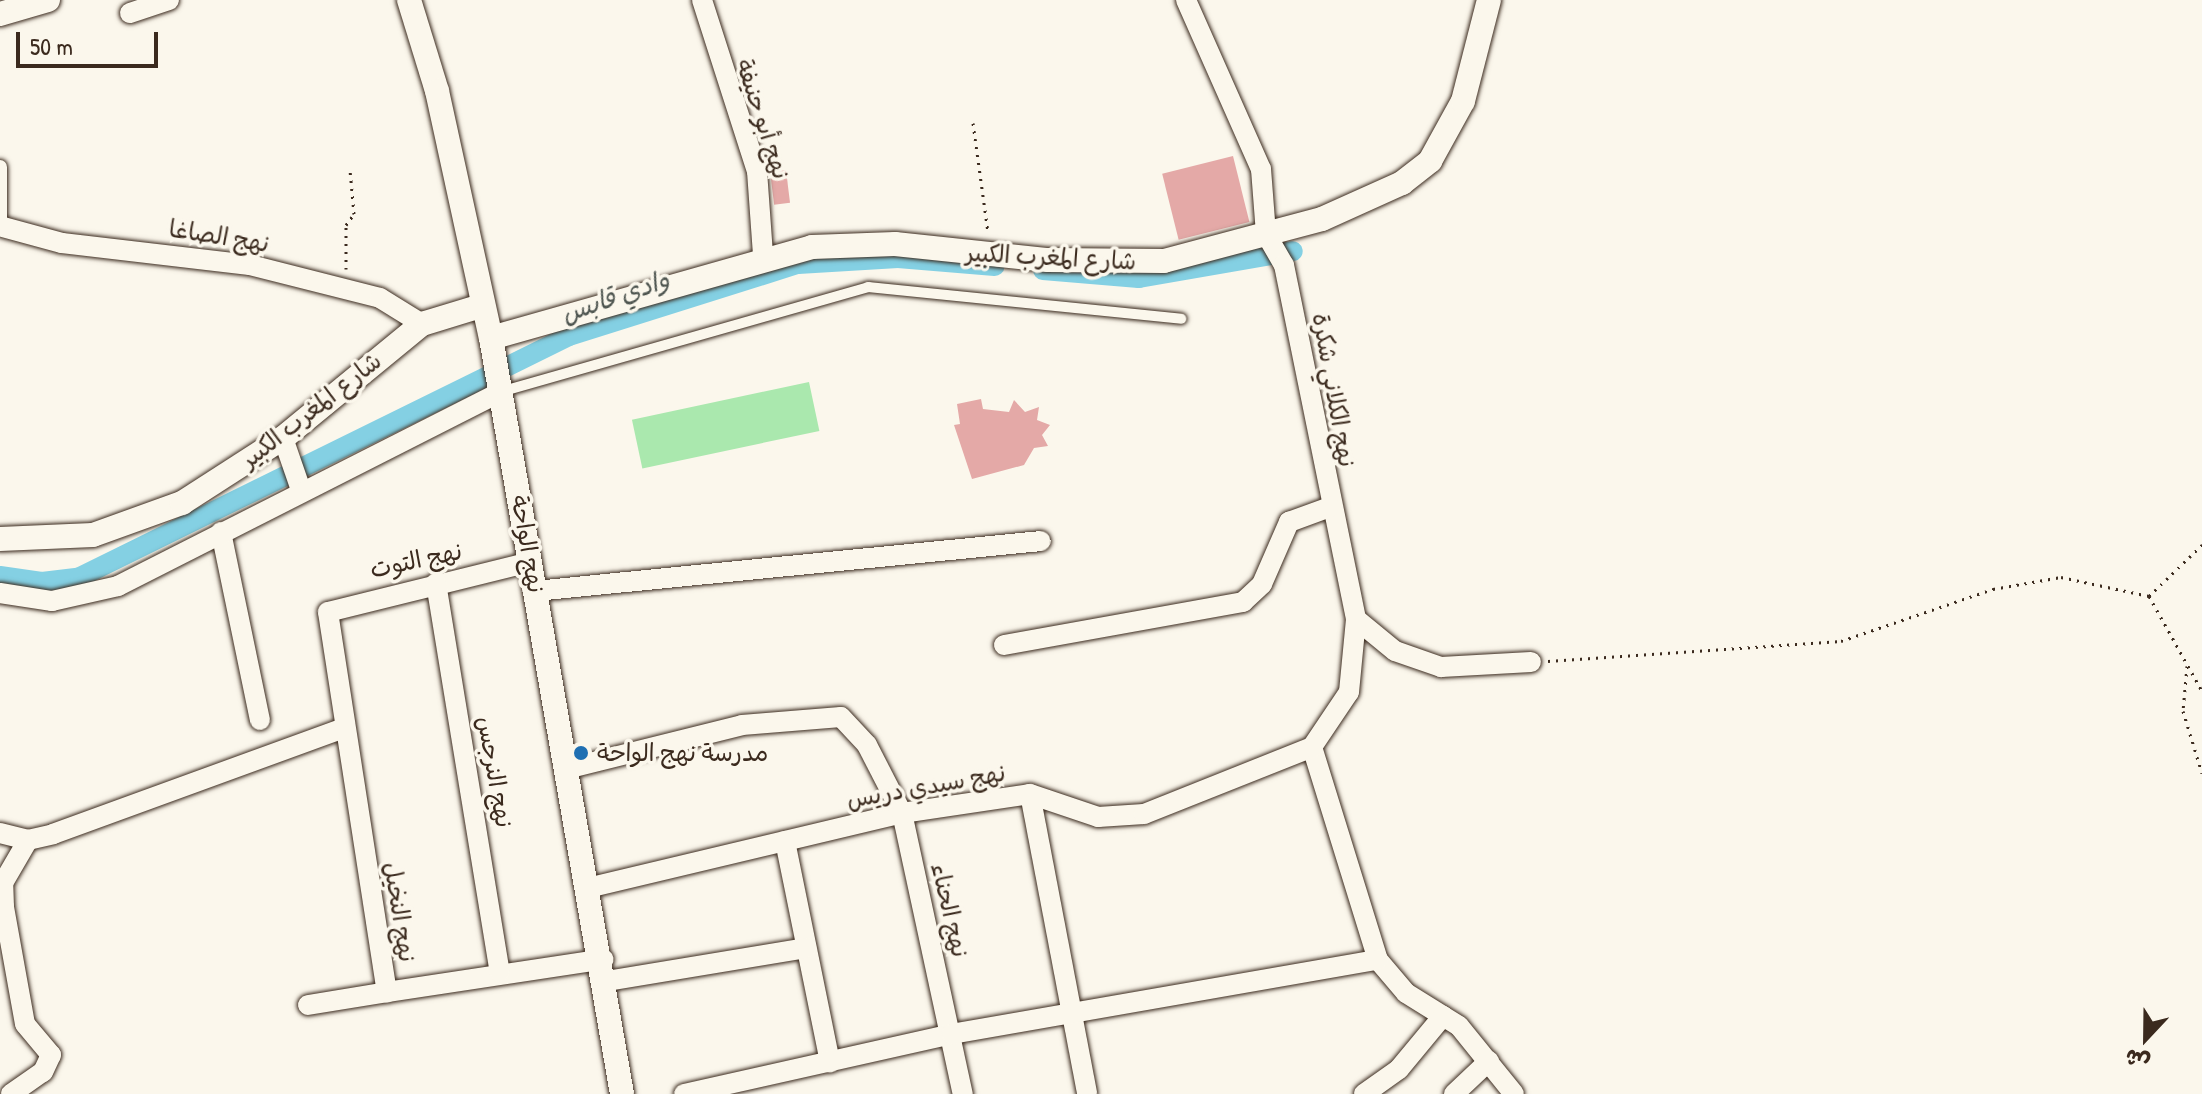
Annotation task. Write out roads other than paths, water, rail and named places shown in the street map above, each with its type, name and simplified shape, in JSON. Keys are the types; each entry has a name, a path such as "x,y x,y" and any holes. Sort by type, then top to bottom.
{"street":[{"path":"0,14 48,0"},
{"path":"130,13 169,0"},
{"name":"نهج الواحة","path":"409,0 437,91 481,306 491,338 535,591 592,887 622,1094"},
{"name":"نهج أبو حنيفة","path":"702,0 757,171 763,255"},
{"name":"نهج الكلاني شكرة","path":"1186,0 1261,169 1266,234 1284,265 1330,507 1356,619"},
{"name":"شارع المغرب الكبير","path":"491,338 632,302 763,255 895,244 991,256 1164,261 1266,234 1361,204 1430,161 1463,101 1489,0"},
{"path":"0,167 2,227"},
{"name":"نهج الصاغا","path":"2,227 62,243 199,254 380,298 422,324"},
{"name":"شارع المغرب الكبير","path":"0,539 68,538 136,524 283,438 422,324 481,306"},
{"path":"0,593 26,601 83,598 500,392"},
{"path":"283,438 301,490"},
{"path":"1004,645 1243,602 1262,584 1289,522 1330,507"},
{"path":"221,532 260,720"},
{"path":"535,591 1041,541"},
{"name":"نهج التوت","path":"325,624 332,606 530,562"},
{"name":"نهج النرجس","path":"436,583 500,972"},
{"path":"1356,619 1395,651 1441,667 1531,662"},
{"path":"1356,619 1349,692 1312,747 1378,960 1406,993 1443,1016 1489,1061 1514,1094"},
{"name":"نهج النخيل","path":"325,624 387,992 500,972 605,970 806,948"},
{"name":"نهج الحناء","path":"570,768 742,725 819,714 841,717 867,745 902,813 963,1094"},
{"path":"0,833 28,840 344,728"},
{"name":"نهج سيدي دريس","path":"592,887 902,813 1030,794 1120,819 1312,747"},
{"path":"1030,794 1087,1094"},
{"path":"11,1094 43,1072 51,1055 25,1024 7,979 3,883 28,840"},
{"path":"785,841 830,1062"},
{"path":"684,1094 952,1034 1378,960"},
{"path":"308,1005 387,992"},
{"path":"1364,1094 1399,1069 1443,1016"},
{"path":"1454,1094 1489,1061"}],"lane":[{"path":"500,392 868,287 1181,319"}],"waterway":[{"name":"وادي قابس","path":"1043,270 1139,278 1293,251"},
{"name":"وادي قابس","path":"0,576 42,582 80,577 569,336 798,264 898,258 995,266"}],"place":[{"name":"مدرسة نهج الواحة","path":"581,753"}]}
